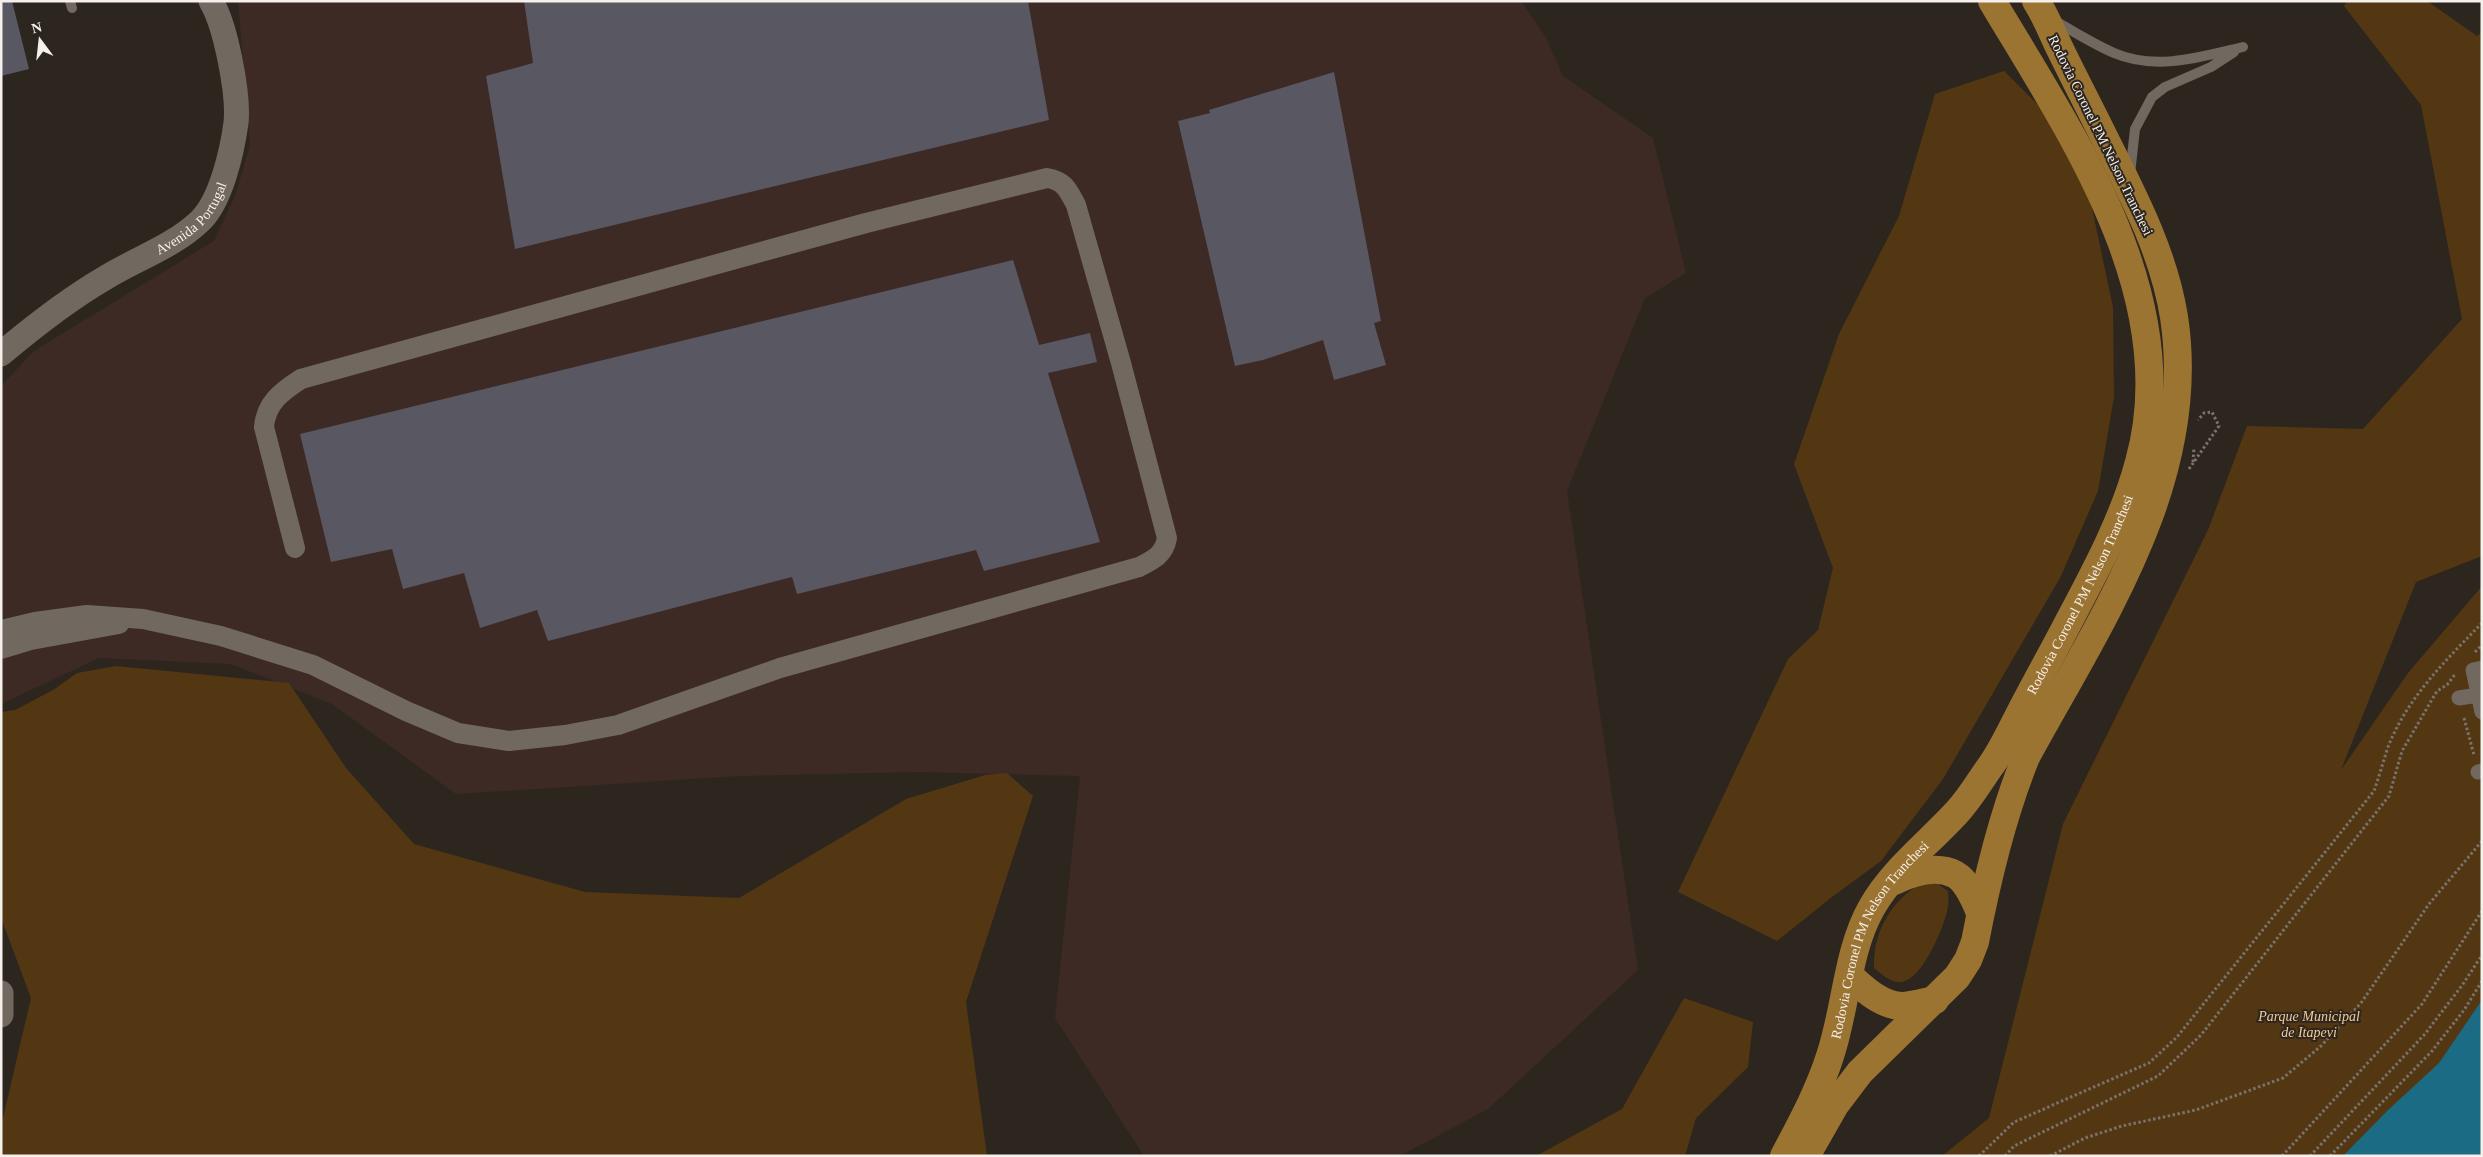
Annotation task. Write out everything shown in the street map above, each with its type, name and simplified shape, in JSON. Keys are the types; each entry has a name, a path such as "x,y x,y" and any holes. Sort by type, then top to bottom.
{"highway":[{"name":"Rodovia Coronel PM Nelson Tranchesi","path":"1784,1156 1804,1118 1830,1056 1862,927 1871,908 1889,883 1962,808 2000,750 2098,567 2126,504 2140,460 2148,412 2150,369 2139,295 2126,249 2104,200 2048,95 1992,1"},
{"name":"Rodovia Coronel PM Nelson Tranchesi","path":"1806,1156 1835,1105 1860,1072 1890,1040 1957,978 1968,960 1975,942 1980,913 2004,816 2026,757 2123,578 2146,530 2163,475 2177,390 2178,360 2173,316 2160,263 2144,218 2039,8"},
{"path":"1889,883 1915,871 1937,869 1952,874 1968,886 1980,913"},
{"path":"1850,976 1866,991 1880,999 1903,1006 1935,1000"}],"street":[{"name":"Avenida Portugal","path":"1,354 103,279 185,232 200,221 211,208 221,186 236,122 230,64 222,30 211,1"},
{"path":"1,630 35,622 87,615 144,619 222,636 313,665 406,711 458,733 509,741 564,735 618,725 780,668 1138,567 1154,559 1165,549 1167,538 1134,410 1076,205 1067,189 1058,180 1047,178 866,223 301,379 273,400 266,413 264,427 295,548"},
{"path":"1,649 31,640 144,619"},
{"path":"2482,668 2473,670 2482,711"},
{"path":"2459,698 2478,695"},
{"path":"1,993 1,1015"}],"lane":[{"path":"2039,8 2115,54 2157,62 2185,61 2243,47 2211,67 2165,87 2152,97 2135,129 2129,187"}],"path":[{"path":"2195,444 2193,462 2219,426 2212,412 2204,413 2198,418 2197,427"},
{"path":"1979,1156 2014,1122 2149,1064 2177,1037 2374,791 2388,746 2410,705 2442,664 2482,623"},
{"path":"2468,659 2482,645"},
{"path":"2004,1156 2014,1146 2158,1076 2201,1035 2388,796 2402,751 2437,691 2447,685 2462,666"},
{"path":"2452,678 2480,772"},
{"path":"2050,1156 2085,1138 2122,1126 2196,1110 2283,1078 2321,1046 2361,1003 2428,904 2482,841"},
{"path":"2282,1156 2422,1004 2482,911"},
{"path":"2310,1156 2425,1034 2464,984 2482,955"},
{"path":"2330,1156 2432,1051 2464,1010 2482,981"}],"shaded area":[{"path":"238,1 1521,1 1545,36 1563,76 1653,138 1686,273 1645,298 1567,491 1638,970 1488,1109 1400,1156 1144,1156 1055,1018 1080,776 917,772 739,776 456,794 332,704 231,664 99,658 1,704 1,386 34,351 214,241 235,196 250,146"}],"green space":[{"name":"Parque Municipal de Itapevi","path":"2347,1 2427,1 2477,36 2482,32 2482,556 2416,582 2341,770 2408,673 2482,586 2482,1028 2368,1156 1942,1156 1989,1118 2063,824 2208,530 2247,426 2363,429 2462,319 2421,105 2344,6"},
{"path":"2004,71 2062,129 2092,208 2113,307 2114,397 2098,491 2061,576 1943,779 1881,861 1777,941 1678,892 1788,659 1818,630 1833,568 1794,464 1839,334 1899,216 1935,94"},
{"path":"116,666 289,683 346,768 414,844 585,892 739,898 906,799 985,775 1007,773 1033,796 966,1002 987,1156 1,1156 1,1126 31,998 1,918 1,712 15,710 53,690 77,673"},
{"path":"1924,881 1938,884 1948,891 1946,915 1924,963 1909,979 1897,982 1886,978 1874,968 1877,941 1887,917 1894,907 1903,897"},
{"path":"1684,998 1753,1022 1748,1067 1696,1118 1685,1156 1536,1156 1622,1109"}],"water":[{"path":"2482,1000 2482,1156 2343,1156 2387,1111 2439,1063"}],"building":[{"path":"1,1 12,1 29,69 1,76"},
{"path":"524,1 1028,1 1049,120 515,249 486,76 533,63"},
{"path":"1334,72 1381,321 1374,323 1386,365 1334,380 1323,340 1263,360 1235,366 1178,121 1210,113 1209,110"},
{"path":"1013,260 1039,345 1090,333 1097,362 1048,373 1100,542 984,571 976,550 797,594 792,577 548,641 537,610 480,628 464,573 403,589 392,549 331,562 300,434"}]}
